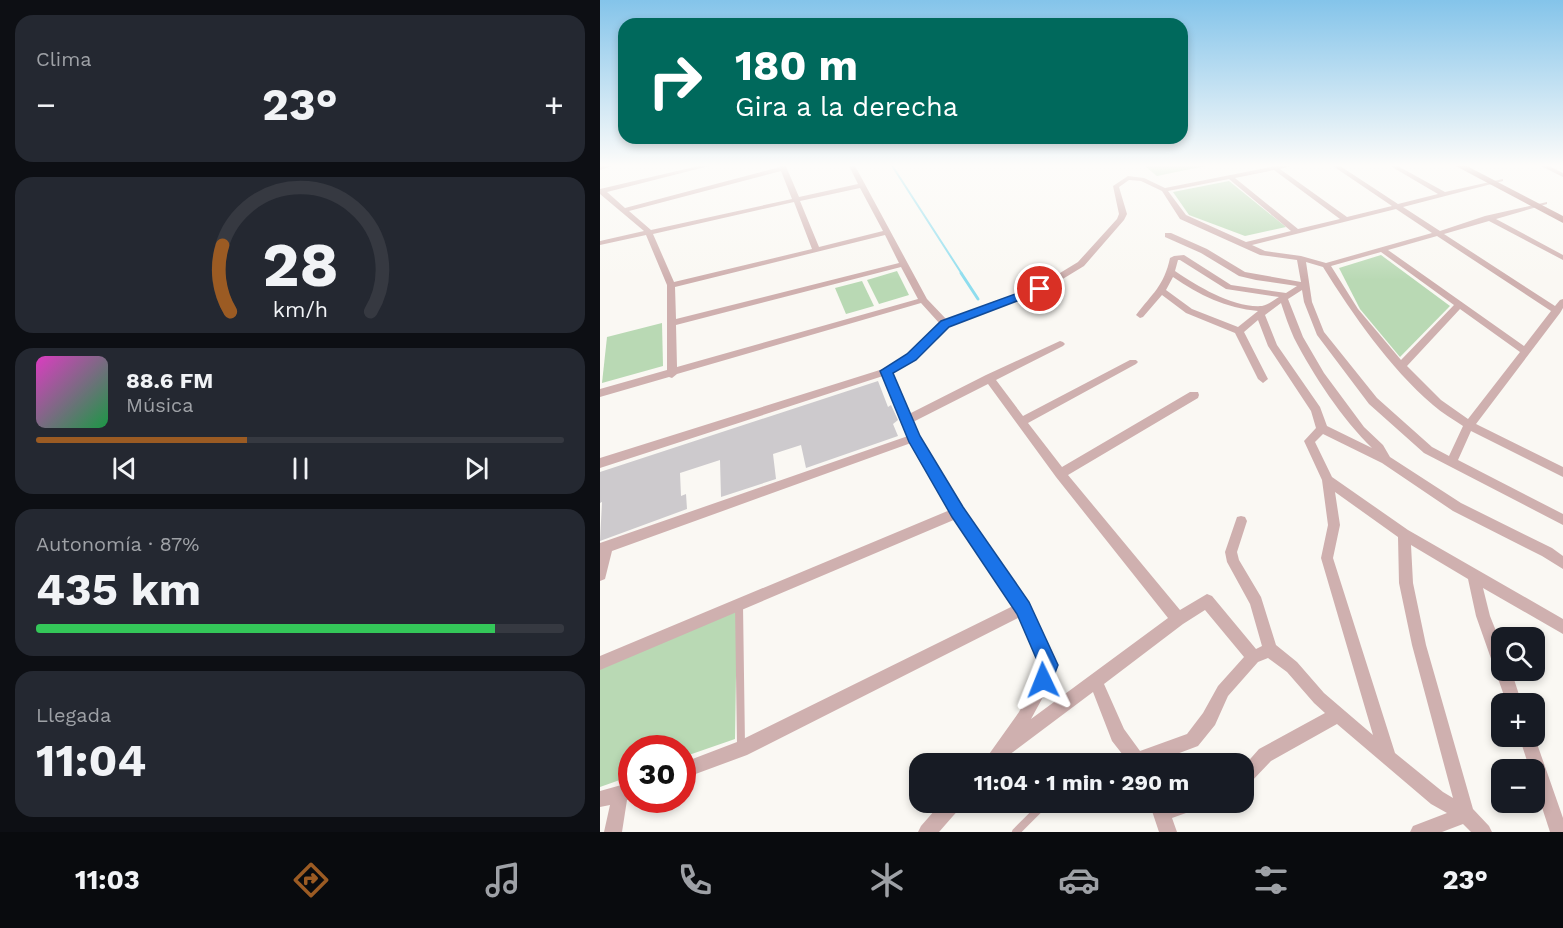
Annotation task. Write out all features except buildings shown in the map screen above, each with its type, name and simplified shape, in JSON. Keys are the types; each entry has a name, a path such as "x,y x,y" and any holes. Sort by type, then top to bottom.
{"street":[{"path":"615,203 648,231 670,285 672,374"},
{"path":"624,210 650,203"},
{"path":"600,243 774,203"},
{"path":"798,203 816,249"},
{"path":"871,203 923,300 945,324"},
{"path":"600,464 886,371 911,357 945,324 1040,289 1081,264 1120,220 1123,214 1120,203"},
{"path":"1173,203 1183,217 1263,253 1301,258 1326,265 1540,204 1563,213"},
{"path":"1261,203 1297,232"},
{"path":"1323,203 1345,219"},
{"path":"1391,203 1557,311"},
{"path":"1244,245 1408,203"},
{"path":"1540,204 1563,220"},
{"path":"1488,218 1563,258"},
{"path":"670,285 886,233"},
{"path":"1168,235 1203,250 1242,274 1305,285"},
{"path":"1382,249 1458,306 1526,352"},
{"path":"1140,315 1161,291 1171,272 1174,258 1181,257 1229,287 1285,298"},
{"path":"1301,258 1305,285 1320,333 1373,400 1428,450 1563,520"},
{"path":"672,323 903,264"},
{"path":"1326,265 1355,311 1401,366 1437,403 1469,425 1563,472"},
{"path":"1171,272 1208,296 1263,312"},
{"path":"1239,331 1263,312 1305,285"},
{"path":"1161,291 1189,311 1239,331 1263,379"},
{"path":"1285,298 1298,337 1315,366 1360,430 1379,448 1386,460"},
{"path":"600,393 923,300"},
{"path":"1452,461 1469,425 1563,302"},
{"path":"1401,366 1458,306"},
{"path":"1263,312 1273,346 1316,410 1322,429 1386,460 1457,507 1563,562"},
{"path":"905,421 1060,344"},
{"path":"1023,421 1134,362"},
{"path":"886,371 914,438 958,512 1023,608 1048,665 1038,695 999,753"},
{"path":"989,378 1060,474 1178,619"},
{"path":"1060,474 1194,395"},
{"path":"1322,429 1309,441 1328,480 1334,525 1327,558 1388,758"},
{"path":"600,575 603,548 914,438"},
{"path":"1328,480 1404,534 1563,627"},
{"path":"600,663 958,512"},
{"path":"1241,521 1230,552 1233,562 1256,602 1270,650 1292,667 1319,698 1388,758 1437,798 1466,814 1483,832"},
{"path":"1404,534 1406,583 1419,645 1466,814"},
{"path":"1474,576 1483,616 1491,637"},
{"path":"1003,753 1178,619 1208,601 1253,657"},
{"path":"696,766 741,749 1023,608"},
{"path":"1159,753 1192,740 1209,719 1223,691 1253,657 1270,650"},
{"path":"1096,682 1118,735 1133,753"},
{"path":"1254,767 1265,755 1339,714"},
{"path":"1531,747 1559,832"},
{"path":"600,799 618,794"},
{"path":"613,832 619,813"},
{"path":"927,832 944,813"},
{"path":"1161,813 1168,832"},
{"path":"1419,832 1466,814"}],"lane":[{"path":"739,605 741,749"},
{"path":"1016,832 1035,813"}],"green space":[{"path":"1181,203 1256,203 1286,227 1245,236 1189,215"},
{"path":"1381,255 1450,306 1400,357 1360,309 1339,268"},
{"path":"897,271 909,295 879,304 867,280"},
{"path":"862,281 874,306 846,314 835,288"},
{"path":"662,323 663,366 602,383 607,337"},
{"path":"737,611 735,739 696,752 696,735 618,735 618,781 600,787 600,669"}],"waterway":[{"path":"916,203 962,274"},
{"path":"961,273 978,299"}],"route":[{"path":"1040,289 945,324 911,357 886,371 914,438 958,512 1023,608 1048,665 1043,680"}]}
